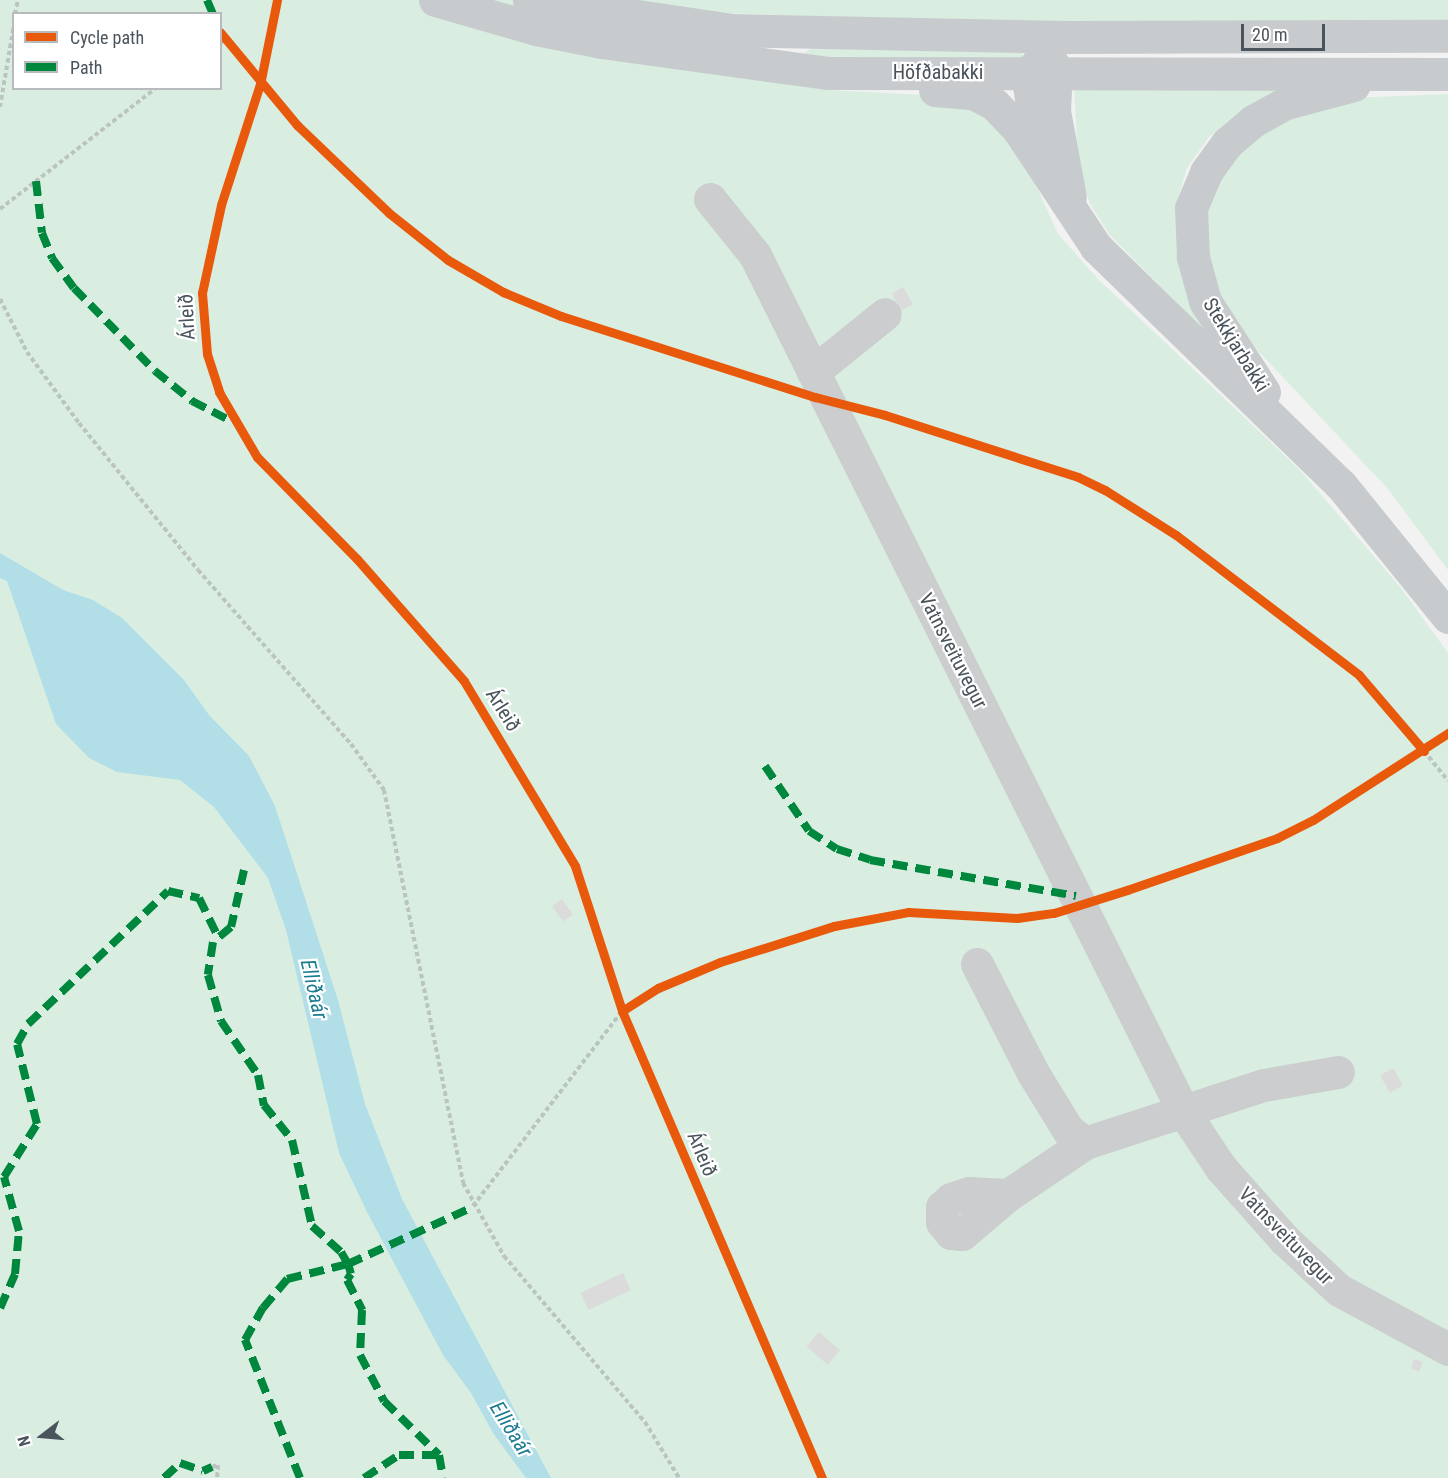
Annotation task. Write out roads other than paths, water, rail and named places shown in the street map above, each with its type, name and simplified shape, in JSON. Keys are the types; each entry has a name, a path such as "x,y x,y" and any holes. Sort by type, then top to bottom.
{"main road":[{"name":"Höfðabakki","path":"435,0 536,29 601,42 826,73 1045,53 1448,36"},
{"name":"Höfðabakki","path":"530,0 638,9 731,30 1045,53 1413,75 1448,74"},
{"path":"1041,166 1029,85 1045,53"},
{"name":"Stekkjarbakki","path":"1045,53 1058,140 1073,213 1096,247 1154,307 1290,431 1341,485 1448,617"},
{"path":"826,73 920,89 973,93 994,104 1018,129 1073,213"},
{"name":"Stekkjarbakki","path":"1290,431 1205,301 1193,257 1191,208 1206,172 1227,143 1252,121 1324,90 1413,75"}],"street":[{"name":"Vatnsveituvegur","path":"710,199 755,255 1183,1111 1221,1168 1285,1240 1339,1290 1448,1349"},
{"path":"813,372 885,315"},
{"path":"977,964 1033,1073 1068,1130 1085,1143"},
{"path":"1008,1195 1085,1143 1264,1085 1338,1072"}],"water":[{"name":"Elliðaár","path":"0,553 63,590 93,600 122,618 184,680 209,715 249,756 275,806 338,1000 365,1104 402,1199 551,1478 526,1478 493,1433 471,1393 443,1355 367,1212 339,1153 286,930 268,878 214,807 180,780 117,772 89,758 56,724 7,581 0,578"}]}
